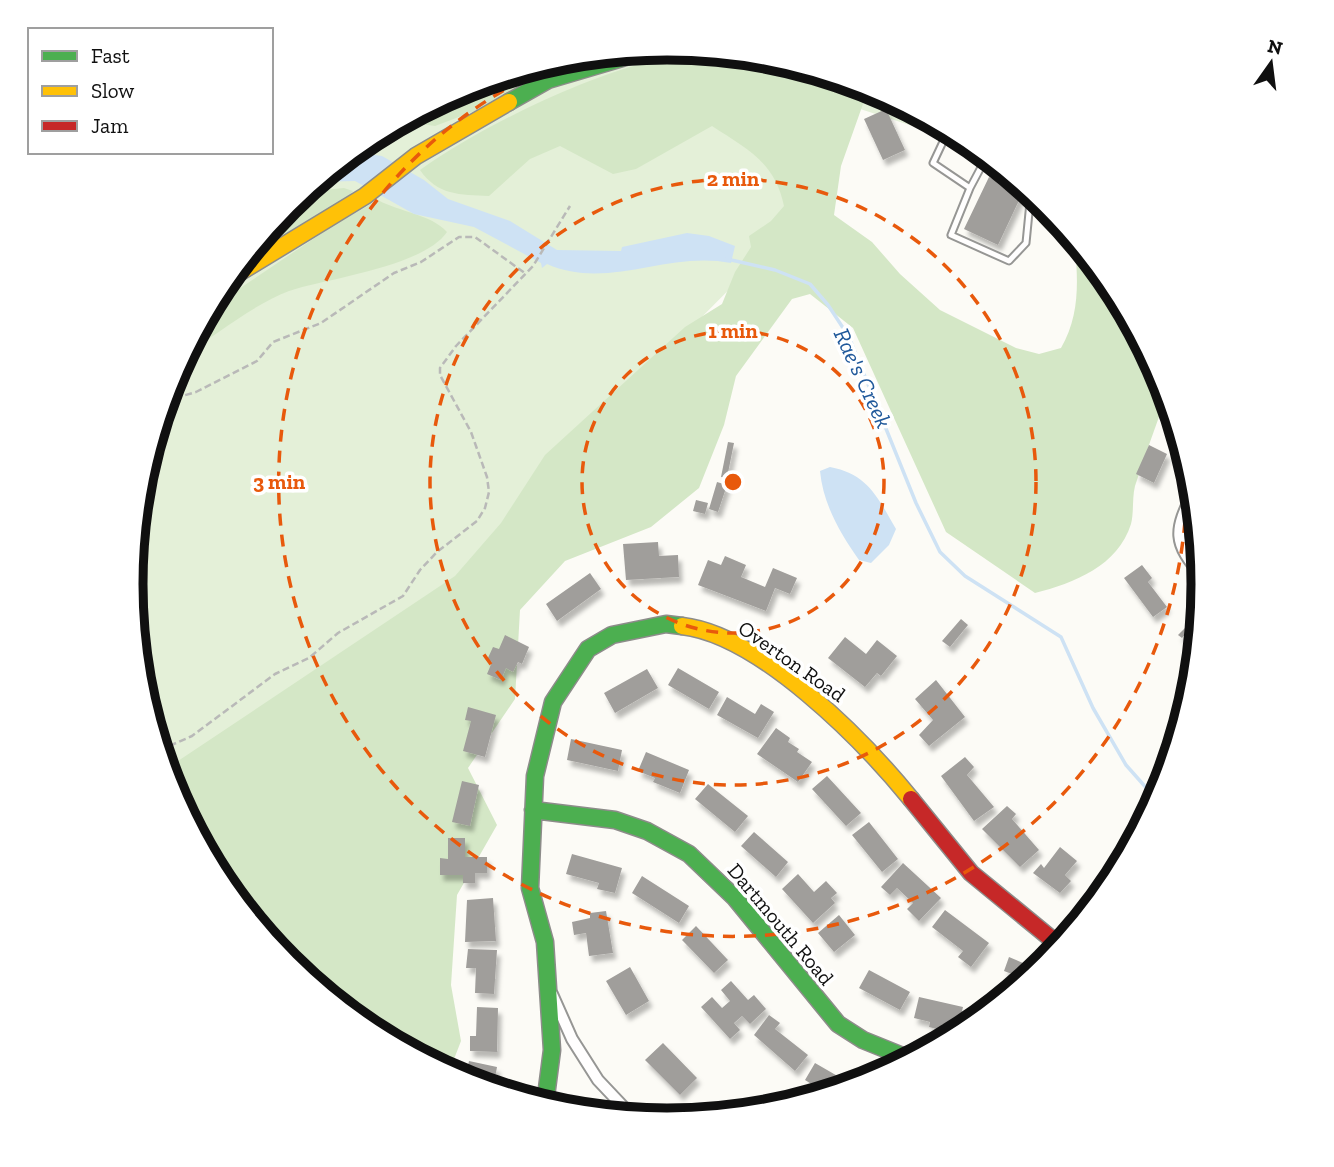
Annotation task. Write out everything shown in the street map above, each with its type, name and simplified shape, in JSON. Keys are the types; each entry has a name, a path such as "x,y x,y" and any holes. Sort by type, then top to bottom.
{"street":[{"path":"250,266 365,196 416,156 548,80 604,64"},
{"path":"1186,508 1180,519 1178,541 1190,563"},
{"name":"Overton Road","path":"546,1093 552,1050 545,942 530,888 535,776 554,702 588,649 612,635 638,627 666,624 701,628 733,642 823,704 891,774 971,873 1052,939"},
{"name":"Dartmouth Road","path":"533,810 590,813 663,838 711,873 840,1026 879,1048 896,1054"},
{"path":"548,986 572,1040 598,1080 622,1105"}],"lane":[{"path":"944,139 933,163 970,188"},
{"path":"983,166 970,188 951,235 1009,261 1026,243 1030,206"}],"path":[{"path":"488,91 508,89"},
{"path":"169,746 192,736 275,674 309,658 338,633 403,596 428,561 477,521 485,508 489,492 487,477 471,432 440,375 440,368 456,346 526,274 570,206"},
{"path":"178,397 196,392 257,361 273,342 321,323 394,273 421,262 459,237 475,237 526,274"}],"green space":[{"path":"667,60 735,64 803,77 865,98 841,166 834,215 872,242 900,274 940,310 1016,348 1039,354 1061,348 1072,322 1077,281 1075,255 1103,292 1121,322 1137,352 1161,411 1135,486 1132,519 1125,539 1105,562 1093,570 1065,584 1035,593 946,532 853,328 810,294 792,299 736,376 724,425 699,488 651,527 565,561 520,610 515,699 468,768 497,825 457,895 451,985 461,1041 453,1062 376,1019 348,999 296,954 231,875 197,815 175,763 455,576 501,523 545,455 685,327 722,304 735,272 751,247 749,236 771,221 784,206 774,178 758,158 712,126 636,169 613,174 560,146 530,159 489,196 459,194 442,189 420,170 471,138 530,107 591,81 648,62"},
{"path":"633,61 735,64 803,77 835,87 868,99 934,133 851,106 799,219 577,443 294,952 231,875 213,846 183,784 171,752 153,686 144,618 147,515 153,481 171,415 213,321 251,265 296,213 348,168 376,148 466,99 531,77 565,70"},
{"path":"549,73 480,109 435,126 417,123 466,99"},
{"path":"344,188 353,191 343,202 264,249 296,213 322,190"},
{"path":"378,200 424,217 447,232 435,244 397,263 289,291 249,312 201,344 229,296 331,227"}],"water":[{"path":"368,154 382,156 424,180 448,199 510,221 557,250 621,251 622,247 687,233 709,236 735,246 731,263 684,261 593,273 570,271 547,264 542,268 541,263 474,227 414,214 355,181 332,182"},
{"path":"830,467 854,475 863,482 877,498 896,529 889,545 871,563 859,560 839,529 829,507 820,471"}],"building":[{"path":"886,109 905,150 883,160 864,119"},
{"path":"989,177 1005,184 1020,197 998,245 964,229"},
{"path":"728,442 734,443 727,478 721,477"},
{"path":"1149,445 1167,454 1154,483 1136,474"},
{"path":"717,482 727,485 718,512 709,509"},
{"path":"696,500 708,503 705,514 693,511"},
{"path":"658,542 659,556 678,555 679,577 626,580 623,544"},
{"path":"725,556 746,565 741,577 765,587 773,568 797,578 790,594 775,588 766,611 698,585 708,560 721,565"},
{"path":"1142,565 1152,578 1148,582 1167,607 1153,617 1124,578"},
{"path":"590,573 601,589 557,621 546,604"},
{"path":"961,619 968,625 950,647 942,641"},
{"path":"1186,627 1189,630 1188,635 1186,633 1182,638 1178,635"},
{"path":"505,635 529,647 522,664 518,662 513,672 506,668 501,680 487,674 492,662 487,660 493,647 499,649"},
{"path":"845,637 866,654 877,640 897,656 881,676 877,673 865,687 828,658"},
{"path":"678,668 719,692 709,709 668,685"},
{"path":"647,669 658,688 615,713 604,693"},
{"path":"936,680 965,717 929,746 919,735 933,720 915,699"},
{"path":"727,697 755,714 761,704 774,712 758,738 717,715"},
{"path":"468,707 496,715 485,757 463,751 471,721 465,720"},
{"path":"776,728 790,738 788,742 799,749 797,752 812,762 798,782 757,754"},
{"path":"571,739 622,750 618,771 567,760"},
{"path":"646,752 689,770 680,793 653,782 655,778 638,771"},
{"path":"965,757 974,767 967,775 994,807 974,821 941,776"},
{"path":"827,776 861,813 846,826 812,789"},
{"path":"462,781 479,785 470,826 452,822"},
{"path":"708,784 748,816 735,832 695,799"},
{"path":"1007,806 1016,814 1012,819 1039,850 1020,867 982,829"},
{"path":"869,822 898,859 882,872 852,835"},
{"path":"754,832 788,862 776,877 741,846"},
{"path":"448,838 465,838 465,857 487,857 487,873 475,873 475,883 463,883 463,875 440,875 440,858 448,859"},
{"path":"1060,847 1077,861 1065,875 1071,881 1060,893 1033,873 1041,864 1044,868"},
{"path":"572,854 622,868 615,893 597,889 599,883 566,874"},
{"path":"903,863 941,898 919,921 907,909 913,903 897,888 890,895 881,887"},
{"path":"798,874 814,892 826,881 837,893 831,898 835,903 813,923 782,889"},
{"path":"642,876 689,906 679,923 632,893"},
{"path":"493,898 496,941 465,942 467,900"},
{"path":"945,910 989,943 971,967 958,957 963,951 932,927"},
{"path":"606,911 613,953 589,956 586,933 574,935 572,922 590,918 590,913"},
{"path":"839,915 855,935 834,952 818,933"},
{"path":"696,926 728,960 714,973 682,940"},
{"path":"468,949 497,950 494,994 475,993 476,968 466,968"},
{"path":"1009,957 1026,964 1010,979 1012,974 1004,971"},
{"path":"630,967 649,1001 626,1015 606,981"},
{"path":"869,970 910,992 900,1010 859,988"},
{"path":"731,981 748,1000 754,995 766,1009 750,1024 742,1016 734,1023 740,1030 730,1039 701,1007 712,997 722,1008 730,1001 721,990"},
{"path":"919,997 963,1007 961,1017 948,1025 942,1024 940,1030 929,1027 930,1022 914,1018"},
{"path":"477,1007 498,1008 497,1052 470,1051 470,1036 476,1036"},
{"path":"769,1015 780,1023 775,1029 808,1055 795,1071 754,1035"},
{"path":"663,1043 697,1078 680,1095 645,1060"},
{"path":"469,1061 497,1067 495,1079 467,1068"},
{"path":"815,1063 841,1078 815,1086 805,1080"}],"waterway":[{"name":"Rae's Creek","path":"727,259 775,270 810,284 828,305 849,337 916,503 940,552 965,576 1061,637 1093,708 1126,765 1148,790"}],"traffic: fast":[{"path":"509,102 548,80 604,64"},
{"path":"546,1093 552,1050 545,942 530,888 535,776 553,702 588,649 612,635 666,624 682,626"},
{"path":"533,810 615,820 647,831 689,854 735,898 838,1024 863,1040 897,1054"}],"traffic: slow":[{"path":"250,266 365,196 416,156 509,102"},
{"path":"682,626 712,634 744,649 776,669 838,721 911,799"}],"traffic: jam":[{"path":"911,799 971,873 1052,939"}]}
